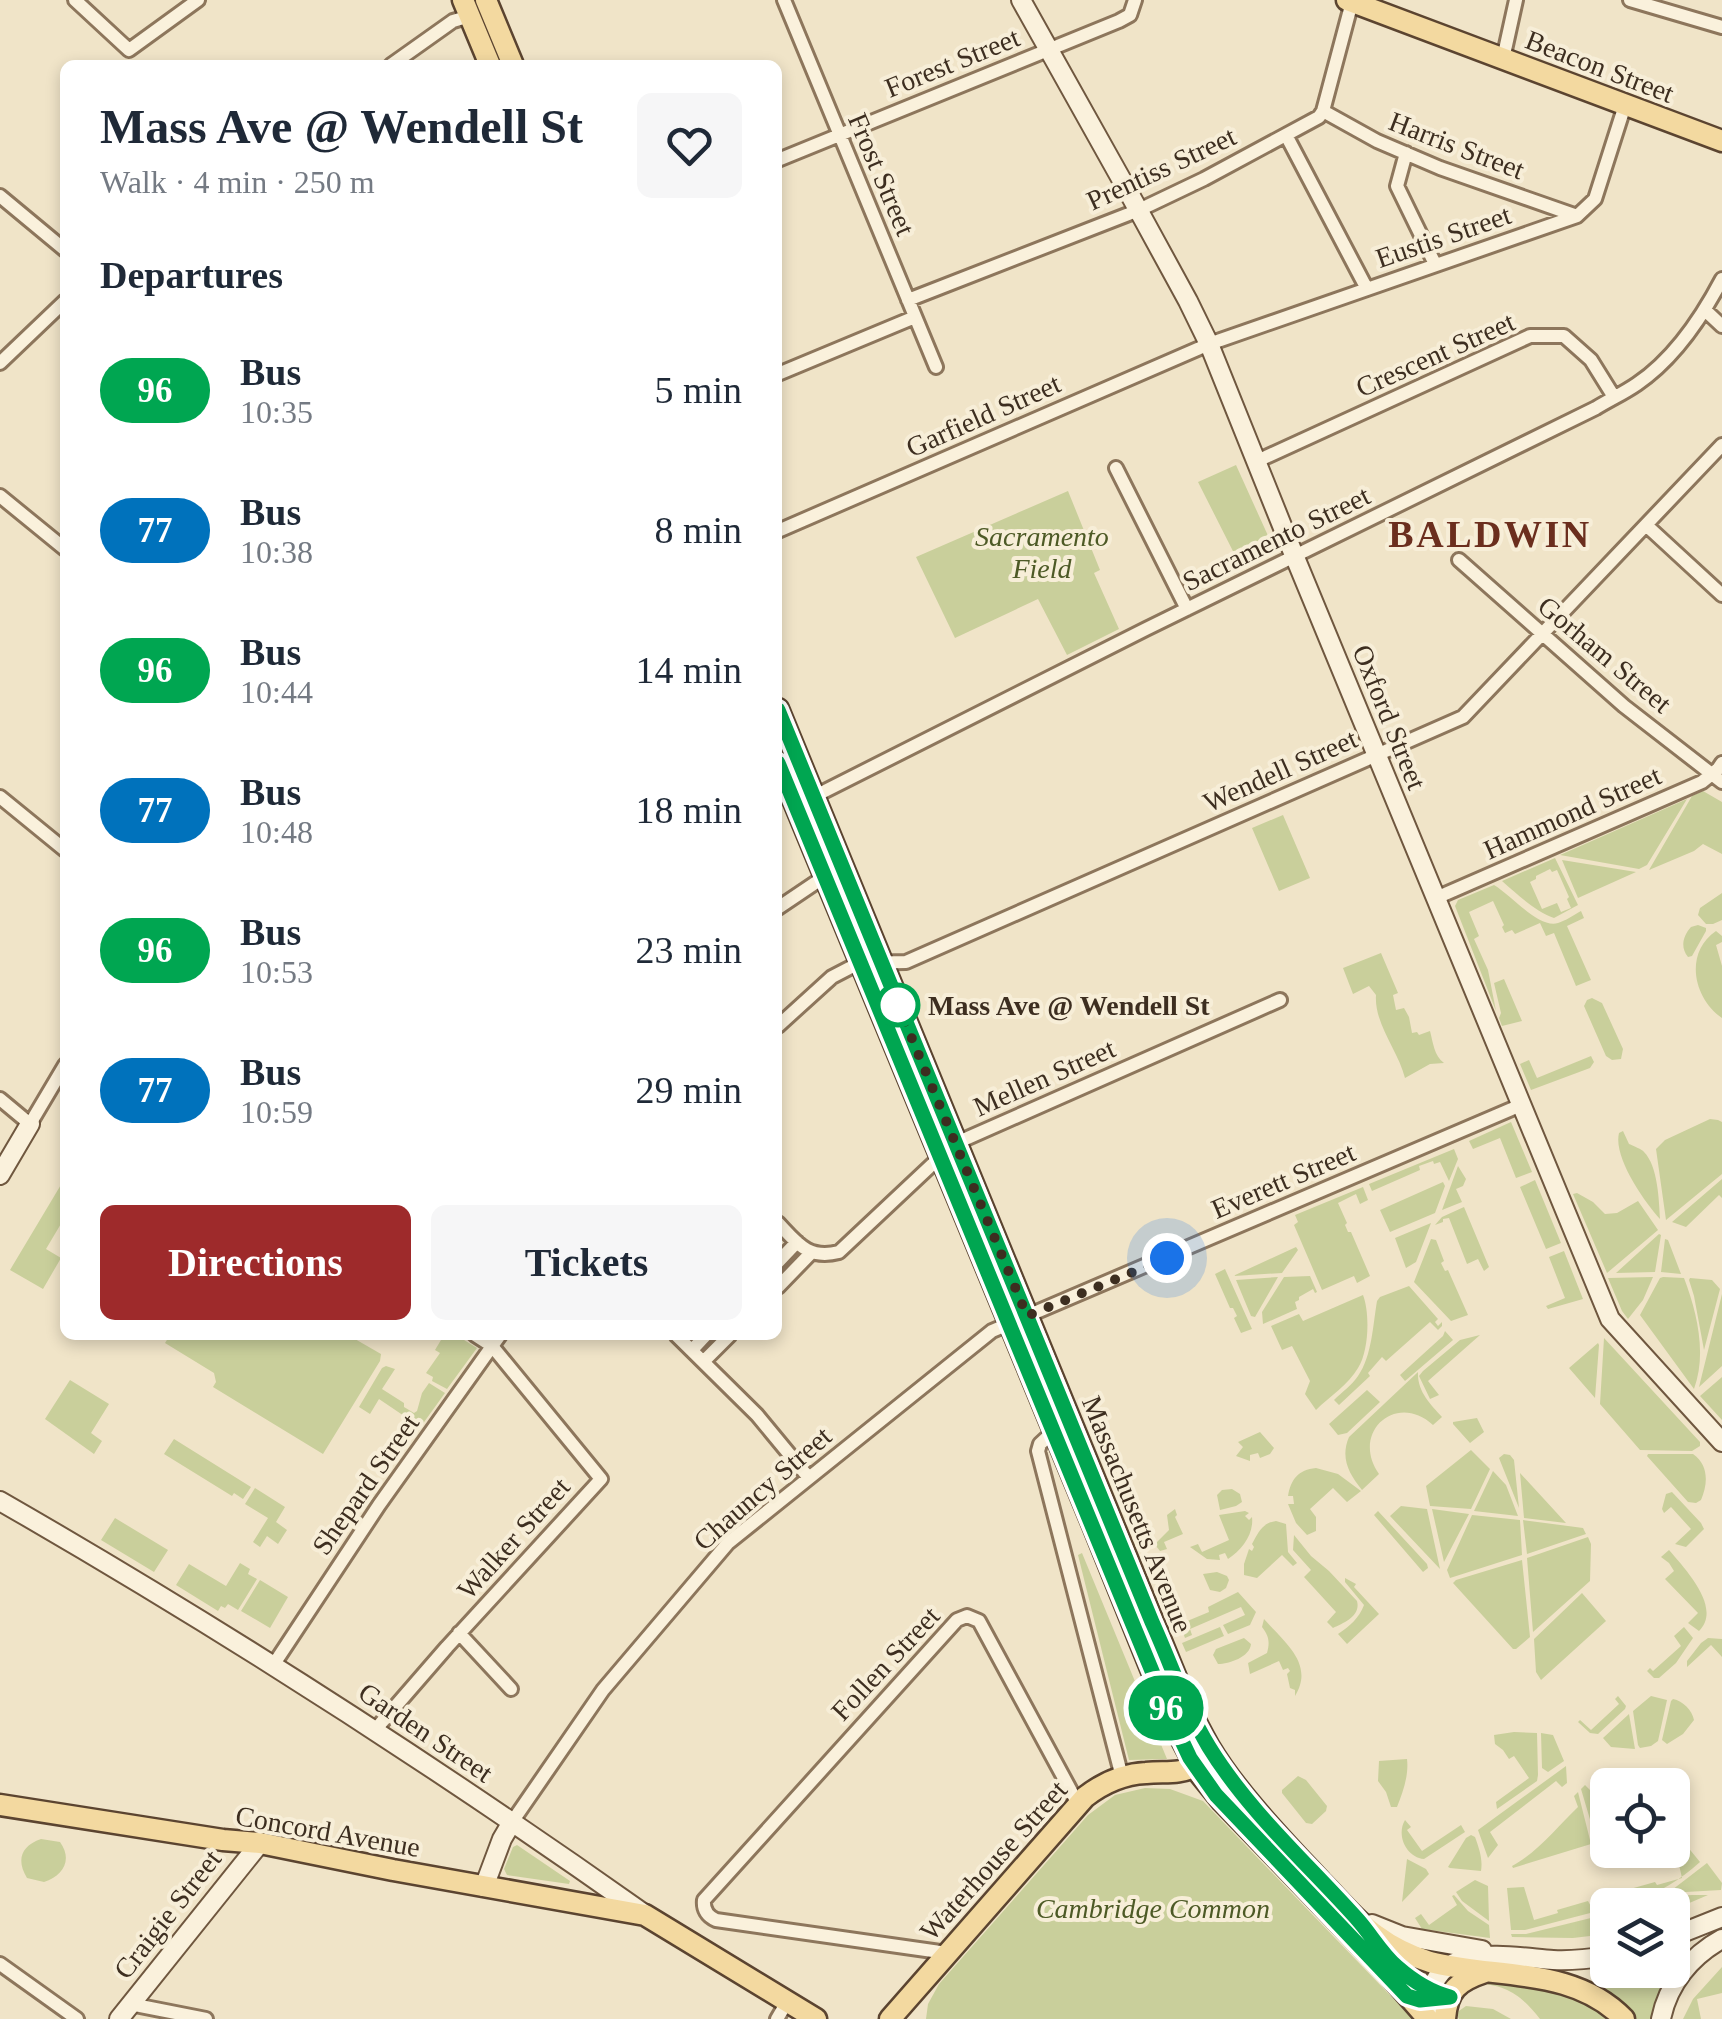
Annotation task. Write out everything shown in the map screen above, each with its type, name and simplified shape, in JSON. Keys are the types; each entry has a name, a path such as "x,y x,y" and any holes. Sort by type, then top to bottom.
{"main road":[{"path":"486,0 510,60"},
{"name":"Beacon Street","path":"1350,1 1395,10 1504,59 1722,140"},
{"path":"467,8 488,60"},
{"name":"Massachusetts Avenue","path":"782,720 882,962 948,1150 1018,1320 1192,1713 1214,1754 1282,1840 1344,1906 1390,1945 1448,1965 1575,1986 1602,2000 1624,2019"},
{"name":"Massachusetts Avenue","path":"782,773 859,963 948,1150"},
{"name":"Massachusetts Avenue","path":"1018,1320 1054,1432 1194,1766 1222,1801 1429,2019"},
{"name":"Waterhouse Street","path":"890,2019 1078,1804 1098,1788 1122,1777 1149,1772 1177,1774 1194,1766"},
{"name":"Concord Avenue","path":"0,1806 260,1843 645,1914"},
{"name":"Garden Street","path":"645,1914 782,2010 816,2019"},
{"path":"1445,2019 1456,1986 1486,1971"},
{"path":"910,2019 920,1985"}],"street":[{"path":"74,0 129,50 198,0"},
{"name":"Frost Street","path":"784,0 936,367"},
{"name":"Oxford Street","path":"1021,0 1209,344 1610,1319 1722,1442"},
{"name":"Forest Street","path":"782,158 1130,16 1135,0"},
{"path":"1504,59 1516,0"},
{"path":"1630,0 1722,27"},
{"path":"1323,111 1350,1"},
{"path":"398,60 467,8"},
{"path":"1577,216 1594,198 1625,105"},
{"name":"Prentiss Street","path":"908,300 1139,210 1204,180 1323,111"},
{"name":"Harris Street","path":"1323,111 1406,153 1577,216"},
{"path":"1286,135 1367,289"},
{"path":"1406,153 1397,186 1435,264"},
{"path":"0,196 60,246"},
{"name":"Eustis Street","path":"1209,344 1577,216"},
{"name":"Sacramento Street","path":"813,797 1614,397 1640,382 1669,356 1706,311 1722,278"},
{"path":"0,363 60,307"},
{"path":"1706,311 1722,326"},
{"path":"782,372 916,317"},
{"name":"Crescent Street","path":"1255,462 1530,336 1564,336 1592,360 1614,397"},
{"name":"Garfield Street","path":"782,529 1209,344"},
{"name":"Wendell Street","path":"882,962 906,962 1463,717 1722,445"},
{"path":"1116,468 1187,609"},
{"path":"2,501 60,545"},
{"path":"1646,525 1722,595"},
{"name":"Gorham Street","path":"1459,560 1624,706 1717,778"},
{"name":"Hammond Street","path":"1436,898 1717,778 1722,763"},
{"path":"0,798 60,846"},
{"path":"782,905 824,877"},
{"path":"782,1022 832,976 859,963 882,962"},
{"name":"Mellen Street","path":"948,1150 1280,1000"},
{"path":"0,1175 30,1124 60,1085"},
{"path":"0,1100 30,1124"},
{"name":"Everett Street","path":"1018,1320 1521,1105"},
{"path":"782,1227 811,1253 831,1254 846,1247 948,1150"},
{"path":"782,1258 797,1242"},
{"path":"782,1283 811,1253"},
{"name":"Chauncy Street","path":"512,1822 603,1690 728,1543 992,1331 1018,1320"},
{"path":"681,1340 757,1414 809,1478"},
{"path":"692,1350 701,1340"},
{"path":"704,1361 725,1340"},
{"name":"Walker Street","path":"375,1730 600,1479 496,1341"},
{"name":"Shepard Street","path":"274,1664 496,1341"},
{"name":"Massachusetts Avenue","path":"1054,1432 1038,1451 1122,1777"},
{"name":"Garden Street","path":"0,1501 274,1664 645,1914"},
{"name":"Follen Street","path":"946,1953 716,1920 704,1906 707,1894 962,1617 973,1616 979,1621 1078,1804"},
{"path":"459,1633 511,1688"},
{"name":"Waterhouse Street","path":"1194,1766 1214,1754"},
{"path":"484,1886 512,1822"},
{"name":"Craigie Street","path":"124,2012 260,1843"},
{"path":"1344,1906 1390,1933 1517,1956 1590,1958"},
{"path":"1690,1929 1722,1916"},
{"path":"1661,2019 1666,2001 1684,1970 1722,1939"},
{"path":"1429,2019 1433,1988 1448,1965 1468,1957 1517,1956"},
{"path":"0,1964 78,2019"},
{"path":"124,2012 206,2019"}],"green space":[{"path":"1236,465 1274,549 1241,567 1198,482"},
{"name":"Sacramento Field","path":"1068,491 1100,570 1094,573 1119,629 1067,655 1038,599 955,638 916,557"},
{"path":"1703,791 1722,802 1722,854 1703,844 1649,870 1692,796"},
{"path":"1687,799 1647,865 1639,869 1560,855"},
{"path":"1283,815 1310,878 1279,891 1252,828"},
{"path":"1555,858 1578,905 1554,918 1533,907 1502,881","holes":["1550,869 1557,870 1569,897 1571,908 1561,912 1557,903 1542,909 1530,882"]},
{"path":"1562,860 1636,872 1578,898"},
{"path":"1494,885 1542,921 1561,922 1581,911 1584,918 1567,926 1591,980 1576,986 1554,933 1546,936 1540,923 1515,934 1512,930 1505,933 1493,901 1469,912 1479,936 1474,939 1488,970 1496,1011 1455,906 1458,900"},
{"path":"1722,893 1722,920 1706,924 1698,915 1700,908"},
{"path":"1698,925 1706,931 1688,957 1684,938 1691,927"},
{"path":"1716,931 1722,936 1722,942 1716,945 1722,966 1722,1018 1704,999 1696,975 1699,951"},
{"path":"1381,953 1398,993 1393,995 1396,1010 1404,1008 1412,1033 1430,1031 1436,1053 1444,1063 1430,1064 1405,1078 1382,1027 1376,995 1369,986 1353,994 1343,968"},
{"path":"1504,979 1522,1021 1502,1026 1494,983"},
{"path":"1592,998 1602,1003 1623,1049 1621,1059 1606,1056 1584,1006"},
{"path":"1591,1056 1594,1062 1590,1068 1531,1090 1520,1064 1529,1060 1537,1078"},
{"path":"1710,1119 1722,1122 1722,1174 1666,1220 1656,1149 1665,1140"},
{"path":"1511,1122 1532,1172 1516,1178 1500,1138 1473,1149 1469,1141"},
{"path":"1623,1131 1629,1144 1649,1158 1657,1184 1660,1219 1625,1166 1618,1143"},
{"path":"1454,1149 1458,1159 1449,1181 1440,1162 1433,1161 1372,1191 1369,1184"},
{"path":"1458,1166 1466,1179 1456,1189 1462,1202 1442,1210"},
{"path":"1722,1179 1722,1198 1719,1195 1686,1227 1672,1222"},
{"path":"1535,1180 1561,1243 1546,1249 1520,1187"},
{"path":"1443,1182 1435,1213 1390,1232 1380,1210"},
{"path":"60,1186 60,1225 46,1249 60,1260 43,1289 10,1270"},
{"path":"1363,1187 1368,1200 1360,1204 1356,1194 1338,1203 1370,1276 1357,1283 1354,1276 1322,1290 1294,1225 1298,1222 1295,1215"},
{"path":"1573,1194 1605,1214 1617,1213 1638,1201 1658,1230 1607,1273"},
{"path":"1464,1207 1489,1267 1484,1271 1478,1259 1467,1264 1449,1218 1435,1225 1442,1217"},
{"path":"1431,1223 1416,1262 1406,1268 1395,1238"},
{"path":"1659,1234 1655,1272 1616,1273"},
{"path":"1431,1239 1436,1240 1444,1261 1441,1263 1468,1315 1451,1321 1414,1282"},
{"path":"1665,1239 1668,1240 1681,1274 1661,1272"},
{"path":"1296,1247 1298,1250 1282,1273 1233,1276"},
{"path":"1564,1251 1583,1299 1548,1309 1546,1306 1565,1298 1549,1257"},
{"path":"1225,1269 1252,1329 1241,1333 1234,1318 1237,1316 1215,1274"},
{"path":"1310,1276 1317,1292 1313,1289 1299,1297 1295,1302 1297,1309 1263,1324 1262,1312 1284,1277"},
{"path":"1278,1277 1255,1317 1251,1316 1236,1280"},
{"path":"1653,1277 1643,1300 1628,1319 1608,1278"},
{"path":"1663,1277 1684,1278 1693,1305 1700,1347 1694,1389 1640,1315"},
{"path":"1689,1280 1712,1280 1720,1289 1704,1350"},
{"path":"1409,1286 1438,1319 1438,1326 1442,1322 1442,1326 1438,1330 1430,1322 1386,1361 1382,1357 1368,1373 1370,1376 1339,1405 1334,1400 1363,1368 1377,1301"},
{"path":"1722,1294 1722,1366 1699,1387"},
{"path":"1363,1295 1367,1332 1362,1361 1316,1410 1305,1394 1310,1381 1292,1346 1282,1350 1271,1326 1299,1314 1303,1321"},
{"path":"1445,1331 1453,1340 1405,1381 1400,1375"},
{"path":"1480,1335 1428,1381 1439,1395 1430,1399 1419,1376 1460,1340"},
{"path":"1604,1338 1700,1446 1692,1451 1640,1450 1600,1404"},
{"path":"357,1340 381,1354 323,1454 213,1387 214,1373 165,1343"},
{"path":"441,1340 464,1340 477,1348 447,1389 426,1373 440,1353 435,1350"},
{"path":"1599,1345 1595,1398 1569,1368"},
{"path":"386,1366 395,1369 382,1389 414,1413 429,1383 445,1393 414,1436 404,1429 410,1420 379,1399 370,1414 359,1407"},
{"path":"1418,1372 1422,1391 1442,1417 1433,1425 1405,1413 1381,1421 1370,1444 1371,1459 1379,1474 1362,1490 1347,1465 1349,1437"},
{"path":"1722,1377 1722,1420 1700,1396"},
{"path":"70,1380 109,1404 91,1433 102,1441 94,1454 45,1419"},
{"path":"1367,1390 1380,1402 1347,1433 1338,1435 1329,1424"},
{"path":"1477,1418 1484,1432 1470,1443 1453,1422"},
{"path":"1260,1432 1274,1448 1270,1454 1260,1458 1258,1453 1250,1455 1250,1461 1236,1456 1243,1447 1238,1442"},
{"path":"174,1439 251,1487 243,1499 164,1454"},
{"path":"1471,1450 1490,1469 1471,1509 1430,1506 1426,1486"},
{"path":"1504,1454 1514,1460 1519,1508 1499,1458"},
{"path":"1648,1454 1693,1454 1698,1458 1706,1475 1701,1500 1688,1502"},
{"path":"1316,1468 1338,1474 1361,1491 1347,1502 1333,1488 1310,1509 1316,1517 1316,1531 1307,1535 1296,1523 1288,1504 1294,1504 1293,1496 1288,1496 1296,1476"},
{"path":"1493,1471 1506,1485 1518,1516 1474,1511"},
{"path":"1520,1473 1566,1523 1524,1518"},
{"path":"255,1488 285,1507 276,1522 287,1530 278,1544 267,1536 260,1547 253,1542 268,1518 245,1504"},
{"path":"1232,1489 1240,1494 1242,1502 1220,1510 1217,1495"},
{"path":"1672,1492 1704,1529 1686,1547 1675,1544 1691,1529 1671,1507 1664,1513 1662,1509 1666,1494"},
{"path":"1401,1506 1427,1509 1440,1569 1390,1516"},
{"path":"1175,1509 1183,1534 1164,1542 1167,1549 1160,1551 1156,1543 1169,1530 1167,1515"},
{"path":"1432,1509 1469,1514 1444,1562"},
{"path":"1245,1511 1249,1520 1252,1517 1249,1535 1228,1559 1225,1553 1219,1555 1220,1560 1207,1559 1190,1547 1198,1544 1202,1552 1229,1540 1219,1515"},
{"path":"1378,1511 1428,1568 1423,1572 1374,1515"},
{"path":"1472,1515 1520,1520 1522,1555 1450,1578 1447,1570"},
{"path":"115,1518 168,1550 154,1572 101,1540"},
{"path":"1523,1520 1583,1528 1586,1534 1527,1554"},
{"path":"1276,1521 1286,1524 1288,1552 1297,1563 1293,1566 1282,1555 1257,1578 1244,1575 1244,1564 1256,1536 1264,1526"},
{"path":"1294,1535 1357,1601 1354,1615 1333,1628 1327,1622 1336,1612 1304,1577 1311,1570 1293,1550"},
{"path":"1588,1537 1590,1581 1533,1632 1527,1558"},
{"path":"1669,1550 1704,1601 1707,1612 1699,1631 1688,1623 1698,1613 1665,1579 1674,1571 1661,1557"},
{"path":"1082,1553 1167,1759 1129,1760 1078,1555"},
{"path":"1522,1560 1530,1637 1513,1649 1453,1583"},
{"path":"240,1563 257,1579 238,1610 228,1604 218,1611 176,1585 189,1564 226,1586"},
{"path":"1217,1572 1229,1580 1220,1592 1210,1590 1203,1574"},
{"path":"1345,1578 1356,1584 1354,1587 1379,1614 1347,1644 1338,1634 1354,1621 1364,1605"},
{"path":"260,1580 288,1597 270,1628 241,1611"},
{"path":"1238,1592 1256,1612 1250,1625 1228,1634 1223,1625 1245,1615 1241,1607 1190,1629 1192,1635 1185,1638 1180,1624 1209,1612 1208,1607"},
{"path":"1582,1593 1606,1621 1541,1680 1536,1672 1534,1639"},
{"path":"1264,1619 1299,1664 1300,1684 1295,1696 1287,1674 1290,1671 1283,1670 1279,1661 1250,1674 1248,1663 1267,1653"},
{"path":"1220,1627 1224,1636 1186,1652 1182,1643"},
{"path":"1684,1627 1693,1638 1676,1663 1654,1678 1647,1671 1653,1671 1681,1646 1674,1636"},
{"path":"1244,1638 1251,1644 1247,1653 1218,1664 1213,1655 1216,1649"},
{"path":"1708,1638 1722,1639 1722,1657 1711,1645 1687,1667 1687,1661"},
{"path":"1618,1696 1625,1709 1598,1734 1590,1733 1578,1722 1591,1730 1619,1704 1615,1699"},
{"path":"1651,1696 1667,1700 1658,1741 1640,1748 1633,1711"},
{"path":"1673,1699 1686,1706 1694,1720 1683,1734 1667,1744 1662,1740"},
{"path":"1629,1714 1635,1749 1611,1747 1603,1738"},
{"path":"1537,1733 1537,1781 1497,1809 1496,1802 1529,1778 1514,1756 1509,1759 1495,1744 1494,1735"},
{"path":"1541,1733 1553,1735 1564,1761 1548,1772 1542,1768"},
{"path":"1407,1759 1397,1807 1391,1807 1378,1781 1379,1761"},
{"path":"1566,1766 1567,1783 1562,1787 1556,1781 1490,1832 1498,1845 1488,1858 1478,1830"},
{"path":"1298,1776 1327,1806 1312,1824 1306,1823 1282,1793"},
{"path":"1585,1785 1590,1790 1590,1819 1581,1789"},
{"name":"Cambridge Common","path":"1145,1788 1170,1789 1203,1801 1413,2019 926,2019 928,2004 939,1984 1088,1815 1115,1795"},
{"path":"1578,1792 1590,1844 1513,1868 1578,1807 1574,1796"},
{"path":"1405,1820 1411,1827 1407,1830 1422,1851 1461,1825 1465,1832 1424,1859 1412,1854 1404,1844"},
{"path":"1471,1835 1479,1849 1481,1871 1448,1867 1466,1838"},
{"path":"41,1839 60,1842 66,1855 61,1871 44,1882 27,1878 21,1860 25,1850"},
{"path":"517,1845 569,1884 507,1875 504,1869"},
{"path":"1690,1850 1700,1862 1682,1877 1680,1868 1690,1868"},
{"path":"1407,1859 1429,1874 1402,1902"},
{"path":"1707,1863 1722,1883 1721,1890 1690,1892 1690,1888 1674,1888"},
{"path":"1679,1879 1664,1888 1634,1888 1655,1882 1657,1885"},
{"path":"1475,1880 1488,1886 1489,1921 1456,1892"},
{"path":"1524,1887 1534,1920 1588,1901 1590,1913 1511,1930 1507,1888"},
{"path":"1454,1895 1468,1911 1489,1925 1490,1938 1422,1929 1415,1918 1421,1914 1429,1925 1457,1905"},
{"path":"1708,1895 1690,1903 1690,1896"},
{"path":"1590,1918 1590,1936 1511,1934"},
{"path":"1722,1967 1722,1993 1697,1999 1701,2019 1683,2019 1693,1999"},
{"path":"1476,1980 1563,1993 1610,2019 1540,2019 1512,1992 1474,1983"},
{"path":"1601,1988 1662,1988 1653,2019 1634,2019"},
{"path":"1466,2006 1493,2009 1511,2019 1459,2019 1456,2013"}],"bus line":[{"name":"96","path":"782,720 1152,1622 1206,1741 1282,1840 1362,1924 1380,1950 1414,1980 1450,1997 1420,2000 1407,1996 1216,1795 1190,1758 782,773"}],"place":[{"name":"Mass Ave @ Wendell St","path":"898,1005"}],"district":[{"name":"BALDWIN","path":"1490,534"}],"route":[{"path":"898,1005 1027,1316 1167,1258"}]}
